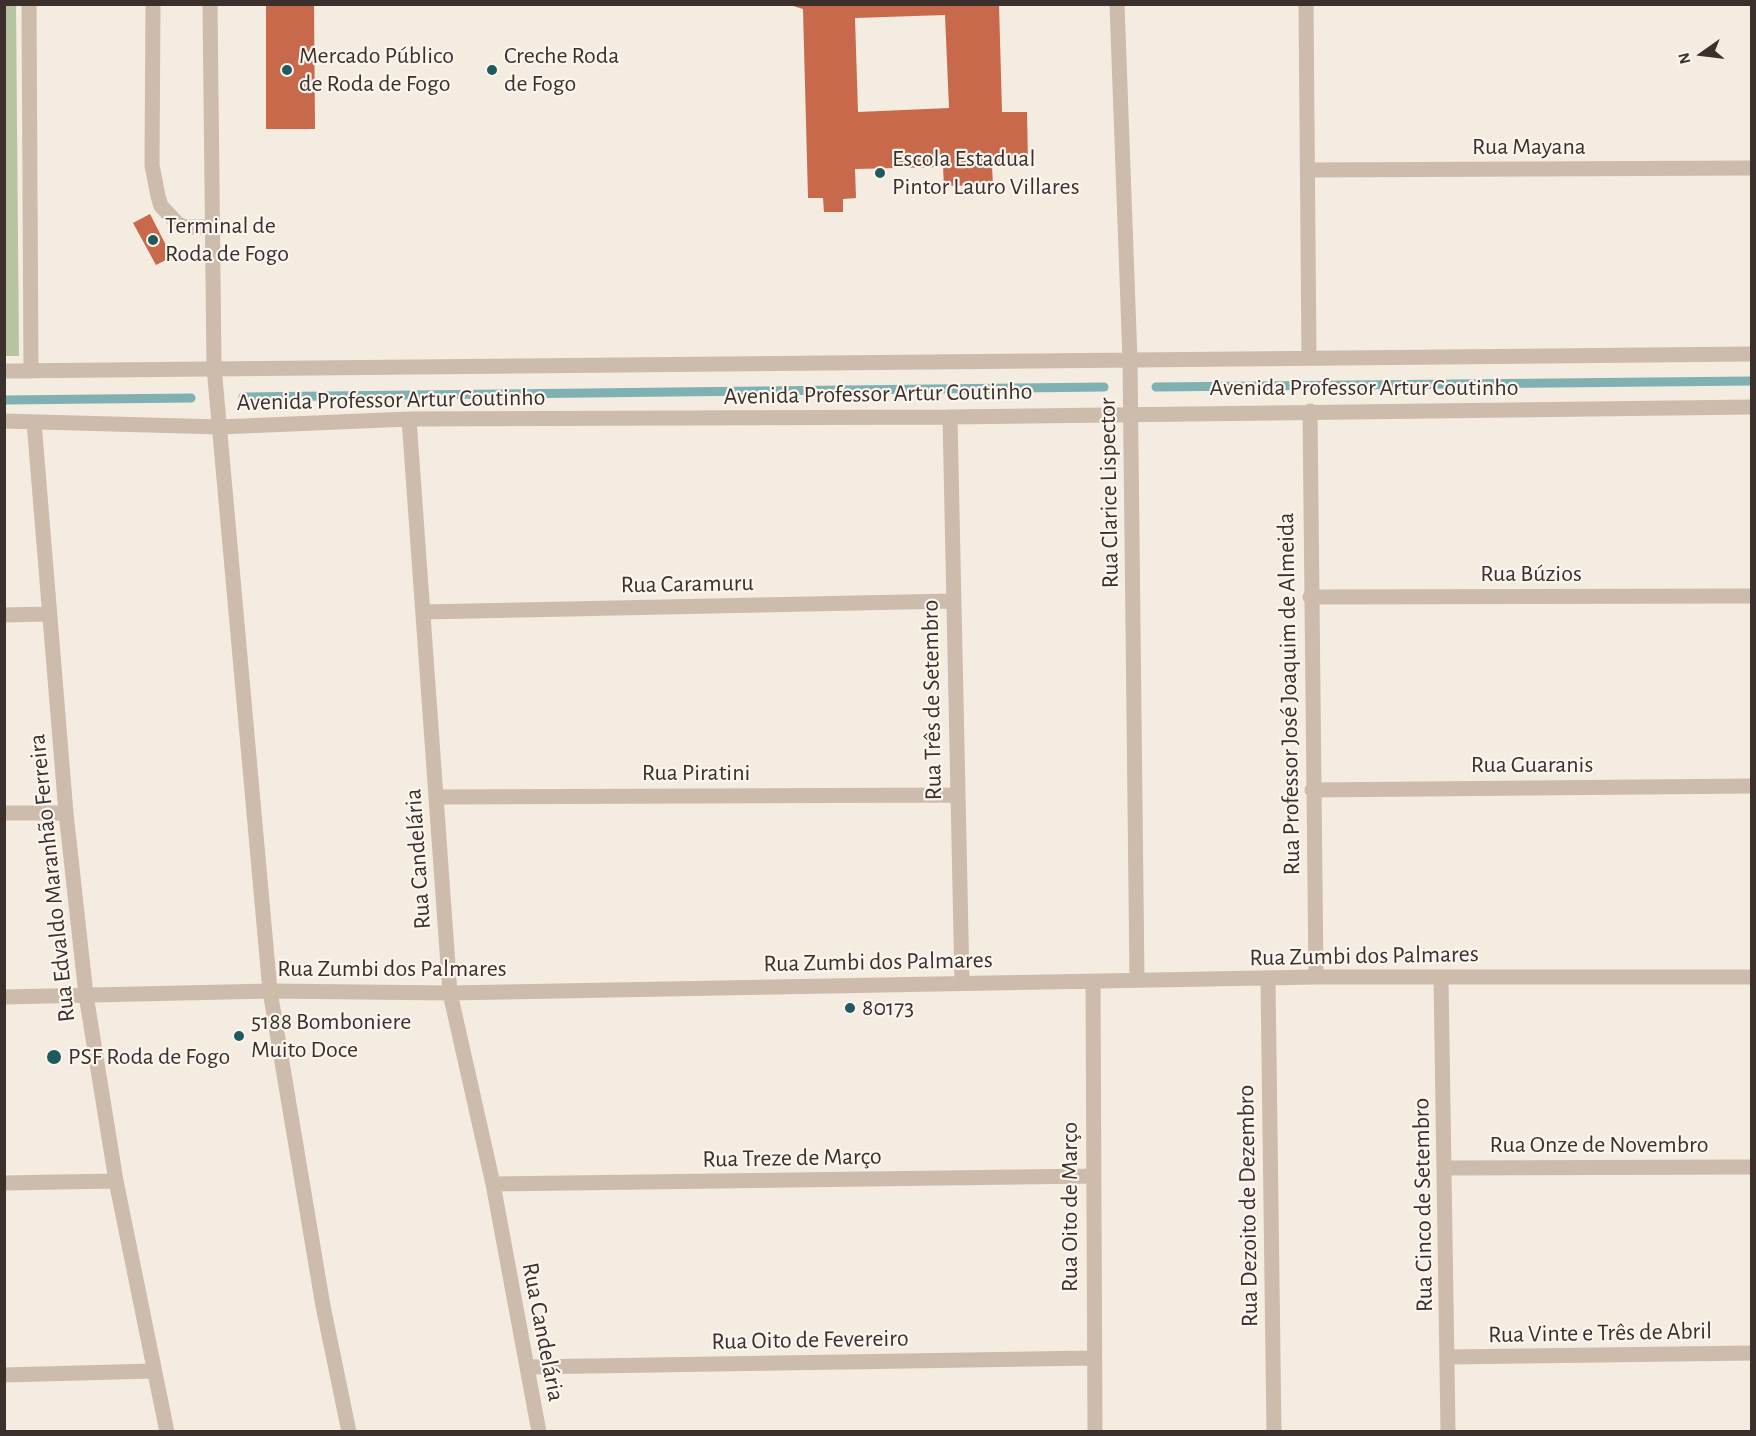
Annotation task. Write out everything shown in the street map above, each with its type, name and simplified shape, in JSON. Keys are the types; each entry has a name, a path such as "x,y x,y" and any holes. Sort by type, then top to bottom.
{"street":[{"path":"29,4 31,371"},
{"path":"153,4 152,165 158,196 161,206 178,224 185,227 211,227"},
{"path":"210,4 214,368 270,991 322,1306 350,1431"},
{"name":"Rua Clarice Lispector","path":"1117,4 1130,360 1137,980"},
{"path":"1306,4 1309,357"},
{"name":"Rua Mayana","path":"1308,170 1752,168"},
{"name":"Avenida Professor Artur Coutinho","path":"4,371 1752,354"},
{"name":"Avenida Professor Artur Coutinho","path":"4,421 220,427 409,419 950,417 1752,407"},
{"name":"Rua Professor José Joaquim de Almeida","path":"1310,411 1312,790 1316,977"},
{"name":"Rua Três de Setembro","path":"950,417 952,601 962,982"},
{"name":"Rua Candelária","path":"409,419 450,993 493,1184 539,1431"},
{"name":"Rua Edvaldo Maranhão Ferreira","path":"34,422 66,813 86,995 116,1181 166,1431"},
{"name":"Rua Búzios","path":"1310,597 1752,596"},
{"name":"Rua Caramuru","path":"423,612 952,601"},
{"path":"4,615 49,614"},
{"name":"Rua Guaranis","path":"1312,790 1752,786"},
{"name":"Rua Piratini","path":"436,797 957,795"},
{"path":"4,813 66,813"},
{"name":"Rua Zumbi dos Palmares","path":"4,997 270,991 450,993 962,982 1268,980 1316,977 1752,977"},
{"name":"Rua Cinco de Setembro","path":"1441,977 1446,1168 1448,1431"},
{"name":"Rua Dezoito de Dezembro","path":"1268,980 1274,1431"},
{"name":"Rua Oito de Março","path":"1093,982 1092,1176 1095,1431"},
{"name":"Rua Onze de Novembro","path":"1446,1168 1752,1167"},
{"name":"Rua Treze de Março","path":"493,1184 1092,1176"},
{"path":"4,1183 116,1181"},
{"name":"Rua Vinte e Três de Abril","path":"1448,1357 1752,1353"},
{"name":"Rua Oito de Fevereiro","path":"528,1367 1094,1358"},
{"path":"4,1375 154,1371"}],"green space":[{"path":"4,5 16,5 19,356 4,356"}],"building":[{"name":"Mercado Público de Roda de Fogo","path":"266,4 314,4 315,129 266,129"},
{"path":"787,4 999,4 1002,112 1027,112 1028,165 992,166 993,185 944,186 943,167 855,169 856,198 843,199 843,212 824,212 823,198 808,198 803,9","holes":["945,15 949,108 858,112 855,18"]},
{"name":"Terminal de Roda de Fogo","path":"150,214 172,257 156,265 133,223"}],"waterway":[{"path":"1156,387 1752,381"},
{"path":"243,397 1104,387"},
{"path":"4,400 191,398"}],"place":[{"name":"Mercado Público de Roda de Fogo","path":"287,70"},
{"name":"Creche Roda de Fogo","path":"492,70"},
{"name":"Escola Estadual Pintor Lauro Villares","path":"880,173"},
{"name":"Terminal de Roda de Fogo","path":"153,240"},
{"name":"80173","path":"850,1008"},
{"name":"5188 Bomboniere Muito Doce","path":"239,1036"},
{"name":"PSF Roda de Fogo","path":"54,1057"}]}
